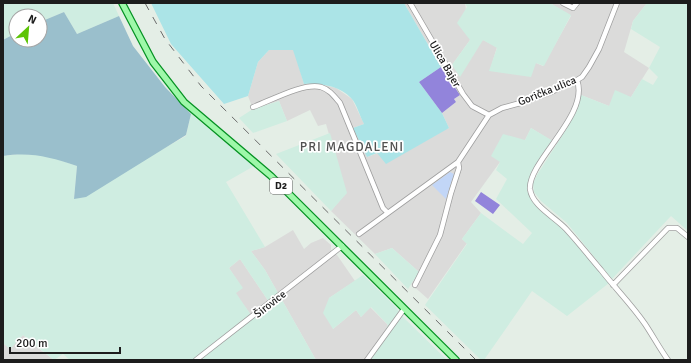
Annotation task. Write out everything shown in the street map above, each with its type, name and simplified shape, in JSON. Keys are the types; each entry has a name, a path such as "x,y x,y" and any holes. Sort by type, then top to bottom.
{"main road":[{"name":"D2","path":"122,3 153,62 184,102 261,166 456,360"}],"street":[{"name":"Ulica Bajer","path":"410,3 463,94 472,106 489,115"},
{"path":"563,3 573,8 577,3"},
{"name":"Gorička ulica","path":"489,115 502,108 536,98 577,80 589,67 603,40 617,3"},
{"path":"577,80 579,87 578,95 566,126 533,176 531,191 539,205 564,228 644,323 668,360"},
{"path":"253,107 296,90 308,87 319,87 333,94 340,103 377,194 387,212"},
{"path":"359,234 387,212 458,162 489,115"},
{"path":"415,285 440,235 459,168 458,162"},
{"path":"613,285 668,228 677,228 688,237"},
{"name":"Širovice","path":"196,360 342,246"},
{"path":"367,360 404,309"}],"shaded area":[{"path":"151,3 404,3 441,67 419,82 442,113 449,128 386,164 377,153 367,157 353,128 364,124 357,107 351,98 336,88 317,84 304,84 293,50 269,50 258,62 248,96 224,104 171,44"},
{"path":"404,3 465,3 470,40 452,65 483,40 497,47 490,70 536,63 543,66 571,16 550,3 647,3 633,21 624,52 649,68 631,97 609,106 581,95 567,128 557,144 531,128 525,140 500,162 471,202 481,213 462,239 467,243 428,299 411,284 419,272 392,248 375,254 331,211 346,193 326,124 318,126 310,110 287,121 279,101 253,109 248,96 258,62 269,50 294,50 304,84 317,83 336,88 352,99 364,124 353,128 367,157 449,128 442,113 456,102 454,99 460,95 441,67"},
{"path":"64,12 77,34 119,16 133,46 165,87 191,114 186,135 86,197 74,199 77,166 40,156 3,156 3,40 8,37 8,48 48,48 48,19"},
{"path":"441,67 460,95 454,99 456,102 442,113 419,82"},
{"path":"450,172 454,174 446,199 432,185"},
{"path":"481,192 500,205 493,214 475,201"},
{"path":"293,230 304,249 311,243 323,238 331,245 331,251 337,255 355,281 329,298 333,329 356,310 361,317 370,307 388,325 370,360 316,360 265,270 251,251 265,247"},
{"path":"240,259 269,302 251,315 235,293 242,288 229,268"},
{"path":"23,335 54,360 3,360 3,343 10,349"}],"green space":[{"path":"3,3 113,3 119,16 77,34 64,12 48,19 48,8 8,8 8,37 3,40"},
{"path":"465,3 550,3 571,15 544,66 536,63 531,77 489,71 497,48 483,40 460,77 452,65 470,40 457,23 467,7"},
{"path":"647,3 686,3 688,5 688,231 671,216 612,279 567,223 541,201 534,192 533,183 567,128 581,95 609,106 615,90 631,97 642,79 653,85 658,77 649,68 660,47 631,29 633,21"},
{"path":"279,101 287,121 253,133 239,118 253,109"},
{"path":"191,114 254,166 226,182 265,247 251,251 265,270 316,360 70,360 63,354 54,360 23,335 10,349 3,343 3,156 21,154 48,156 77,166 74,199 186,136","holes":["240,259 269,302 251,315 236,293 243,288 229,268"]},
{"path":"531,128 553,141 532,172 527,191 537,206 550,215 572,238 609,283 567,316 532,291 484,360 481,360 425,305 467,244 462,239 481,213 523,244 532,233 496,199 507,179 496,170 500,162 491,156 503,134 525,140"},
{"path":"330,133 347,193 331,211 276,154"},
{"path":"392,248 419,272 408,289 375,254"},
{"path":"363,275 447,360 370,360 388,325 371,307 361,317 356,310 333,329 323,313 329,298"}],"railway":[{"path":"145,3 165,39 201,86 476,360"}],"district":[{"name":"PRI MAGDALENI","path":"352,147"}]}
